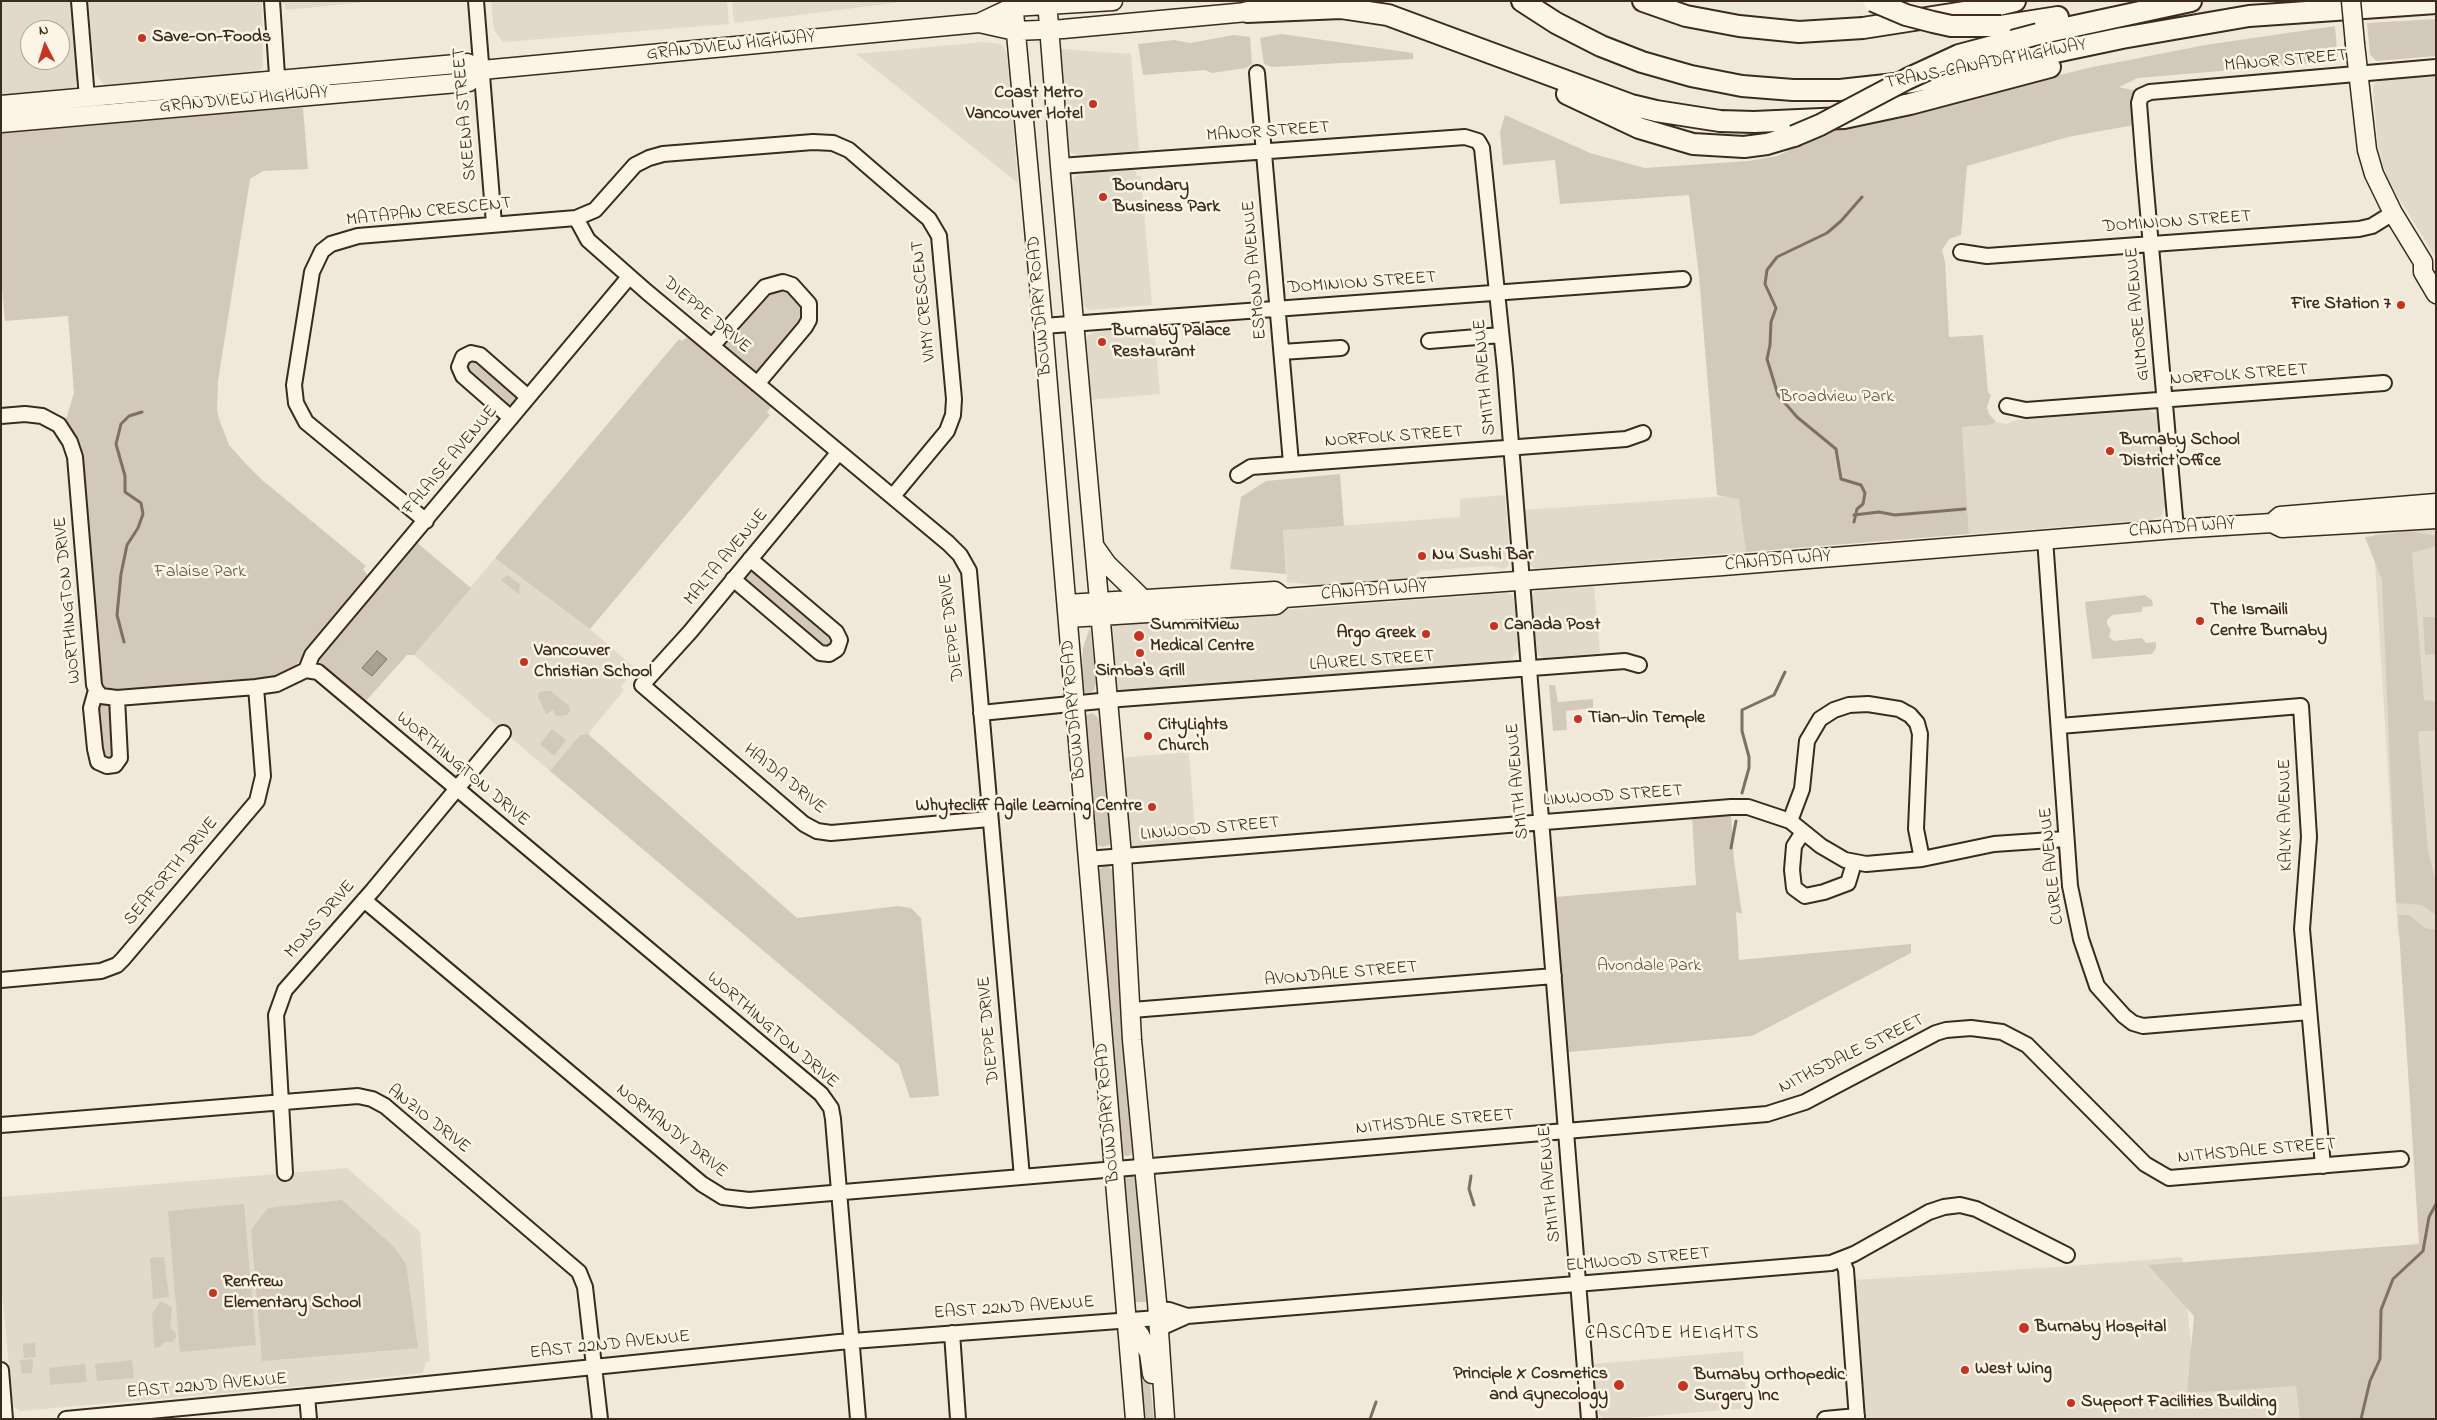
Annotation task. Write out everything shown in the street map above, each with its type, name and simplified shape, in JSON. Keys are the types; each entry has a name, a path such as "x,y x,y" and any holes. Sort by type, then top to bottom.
{"highway":[{"name":"TRANS-CANADA HIGHWAY","path":"1522,1 1556,23 1601,46 1642,62 1691,76 1742,86 1792,90 1840,90 1913,82 2122,38 2249,16 2436,3"},
{"path":"1643,1 1686,16 1739,26 1799,32 1863,28 1969,12 2015,1"},
{"path":"1873,1 1906,15 1959,26 2001,26 2036,22 2129,1"},
{"path":"1502,58 1559,90 1631,124 1693,144 1744,147 1767,144 1794,136 1820,125 1907,79 1959,55 2038,34 2190,1"},
{"path":"1247,12 1322,8 1370,11 1435,31 1502,58 1631,105 1656,111 1720,120 1799,121 1844,118 1910,104 2063,64 2122,38"}],"main road":[{"name":"GRANDVIEW HIGHWAY","path":"979,23 1013,4 1113,1"},
{"path":"2351,1 2367,150 2374,174 2393,213 2430,265 2423,272 2436,294"},
{"name":"BOUNDARY ROAD","path":"1013,4 1043,326 1135,1419"},
{"name":"BOUNDARY ROAD","path":"1047,4 1122,856 1143,1167 1158,1319 1165,1419"},
{"name":"GRANDVIEW HIGHWAY","path":"1,105 467,62 482,70 979,23 1015,30 1048,30 1247,12"},
{"name":"GRANDVIEW HIGHWAY","path":"1,123 469,82 482,70"},
{"name":"CANADA WAY","path":"1067,611 1100,608 1276,604 1284,598 2272,522 2280,516 2436,503"},
{"name":"CANADA WAY","path":"2272,522 2282,528 2436,519"},
{"path":"1094,546 1107,564 1142,598"},
{"name":"CANADA WAY","path":"1100,608 1142,598 1275,590 1284,598"},
{"path":"1127,1320 1140,1334 1149,1353 1158,1419"}],"street":[{"path":"79,1 87,98"},
{"path":"272,1 278,99"},
{"name":"SKEENA STREET","path":"476,1 494,224"},
{"name":"MANOR STREET","path":"2141,96 2150,92 2436,67"},
{"name":"ESMOND AVENUE","path":"1257,73 1291,463"},
{"name":"GILMORE AVENUE","path":"2141,96 2139,103 2176,529"},
{"name":"MANOR STREET","path":"1060,166 1465,137 1478,141"},
{"name":"SMITH AVENUE","path":"1478,141 1482,148 1511,447 1589,1419"},
{"name":"VIMY CRESCENT","path":"576,218 595,210 635,165 649,158 663,154 813,142 833,143 849,150 929,219 939,236 954,399 953,415 947,431 893,496"},
{"name":"DOMINION STREET","path":"1961,252 1987,256 2364,228 2393,213"},
{"name":"MATAPAN CRESCENT","path":"426,521 306,422 296,403 294,385 312,272 322,251 346,238 576,218"},
{"name":"DIEPPE DRIVE","path":"576,218 588,240 629,277 893,496 960,555 969,571 989,819 1022,1177"},
{"name":"FALAISE AVENUE","path":"306,670 312,656 629,277"},
{"name":"DOMINION STREET","path":"1043,326 1683,279"},
{"path":"712,346 765,287 783,282 792,284 809,304 809,320 757,384"},
{"path":"1429,341 1501,335"},
{"path":"1282,352 1341,348"},
{"path":"511,418 463,376 459,367 463,357 471,353 480,356 528,397"},
{"name":"NORFOLK STREET","path":"2006,406 2026,410 2384,383"},
{"name":"WORTHINGTON DRIVE","path":"1,416 33,414 49,418 64,430 73,450 96,690 104,697 116,698 256,687 277,684 306,670 318,672 821,1094 831,1108 858,1419"},
{"name":"NORFOLK STREET","path":"1238,474 1251,467 1626,438 1643,433"},
{"name":"MALTA AVENUE","path":"642,685 690,632 839,452"},
{"name":"CURLE AVENUE","path":"2045,540 2060,726 2066,839 2073,908 2092,976 2100,992 2128,1019 2148,1026 2310,1012"},
{"path":"733,579 820,653 829,654 837,649 840,640 836,632 750,560"},
{"name":"LAUREL STREET","path":"981,713 1108,701 1625,661 1639,665"},
{"name":"HAIDA DRIVE","path":"642,685 804,824 817,831 831,833 989,819"},
{"name":"SEAFORTH DRIVE","path":"1,980 101,971 117,965 123,959 257,801 264,776 256,687"},
{"path":"96,690 92,708 95,749 98,762 107,766 115,765 120,758 116,698"},
{"path":"1790,821 1802,789 1807,741 1820,719 1834,710 1850,705 1868,704 1899,709 1910,716 1916,723 1920,734 1916,829 1922,859"},
{"name":"KALYK AVENUE","path":"2060,726 2301,706 2309,837 2302,929 2323,1166"},
{"name":"MONS DRIVE","path":"285,1173 276,1015 285,990 364,900 503,733"},
{"name":"LINWOOD STREET","path":"1087,859 1731,807 1748,807 1790,821 1803,832 1846,860 1854,863 1889,863 1922,859 1994,844 2066,839"},
{"path":"1803,832 1794,846 1792,870 1794,888 1805,896 1848,884 1854,863"},
{"name":"NORMANDY DRIVE","path":"364,900 702,1184 723,1197 749,1200 1114,1169"},
{"name":"AVONDALE STREET","path":"1132,1010 1554,976"},
{"name":"NITHSDALE STREET","path":"1114,1169 1776,1112 1805,1102 1936,1033 1958,1029 1982,1028 2002,1032 2027,1045 2145,1164 2163,1175 2181,1178 2401,1159"},
{"name":"ANZIO DRIVE","path":"1,1125 358,1096 372,1099 385,1106 572,1265 583,1279 594,1366"},
{"name":"ELMWOOD STREET","path":"1158,1319 1831,1263 1842,1260 1929,1212 1944,1206 1960,1205 1976,1209 2067,1255"},
{"path":"1825,1419 1857,1417 1846,1270 1842,1260"},
{"name":"ELMWOOD STREET","path":"1158,1319 1169,1310 1187,1316"},
{"name":"EAST 22ND AVENUE","path":"66,1419 851,1341 1158,1319"},
{"path":"952,1333 958,1419"},
{"path":"594,1366 600,1419"},
{"path":"1,1370 5,1419"},
{"path":"307,1396 309,1419"}],"shaded area":[{"path":"1,1 70,1 77,80 74,88 68,91 1,95"},
{"path":"88,1 262,1 263,68 255,74 104,85 95,73"},
{"path":"282,1 376,1 287,10"},
{"path":"491,1 727,1 729,24 503,42 494,30"},
{"path":"732,1 910,1 734,23"},
{"path":"984,42 1001,44 1007,53 1018,183 856,54"},
{"path":"1061,49 1131,54 1139,149 1129,154 1088,158 1069,152 1059,52"},
{"path":"2436,76 2436,258 2387,179 2378,147 2373,90 2374,85 2379,80"},
{"path":"1134,167 1137,176 1141,176 1152,305 1089,310 1080,302 1070,183 1076,176 1105,169"},
{"path":"1154,327 1160,394 1088,400 1084,343 1088,335 1096,332"},
{"path":"2148,410 2156,414 2158,418 2165,506 2161,516 2152,520 1969,534 1962,427 1989,425 1996,422 2006,424 2016,420"},
{"path":"1505,495 1510,559 1505,569 1490,566 1421,571 1411,579 1317,585 1287,582 1283,530 1460,517 1460,499"},
{"path":"1742,495 1746,552 1536,569 1528,564 1523,510"},
{"path":"2436,529 2436,933 2398,935 2373,530"},
{"name":"Vancouver Christian School","path":"495,558 590,629 635,668 621,687 624,690 588,734 580,735 550,771 414,655"},
{"path":"1594,586 1600,653 1544,658 1537,655 1535,653 1531,600 1533,593 1540,590"},
{"path":"1505,593 1512,595 1514,600 1518,650 1510,661 1124,692 1116,689 1110,627 1114,622 1177,615 1297,609"},
{"path":"377,651 387,659 372,676 362,668"},
{"path":"1189,752 1196,843 1136,848 1129,846 1119,758"},
{"name":"Renfrew Elementary School","path":"347,1168 420,1232 430,1361 426,1362 423,1373 331,1383 326,1387 311,1389 305,1386 21,1411 13,1407 1,1282 2,1197"},
{"name":"Burnaby Hospital","path":"2182,1257 2195,1382 2300,1377 2303,1419 1866,1419 1855,1280"},
{"path":"1743,1351 1747,1408 1618,1419 1604,1419 1598,1413 1594,1364"}],"green space":[{"path":"2436,19 2436,56 2376,61 2370,54 2367,23"},
{"name":"Broadview Park","path":"2335,26 2338,61 2138,78 2119,87 2136,91 2132,97 2134,125 2068,137 1967,166 1961,235 1949,239 1942,250 1945,262 1949,337 1983,335 1988,392 1991,395 1987,407 1989,414 1996,422 1989,425 1962,427 1969,534 1746,552 1739,499 1717,495 1699,276 1689,195 1560,204 1555,160 1503,165 1500,132 1505,115 1590,153 1645,168 1748,161 1777,156 1830,132 2088,68 2205,45"},
{"path":"1282,34 1413,53 1413,59 1272,67 1264,64 1260,38"},
{"path":"1234,35 1250,37 1252,64 1246,68 1212,73 1205,70 1143,75 1138,44 1174,40 1190,43"},
{"name":"Falaise Park","path":"303,108 308,169 263,171 250,179 218,381 217,410 229,445 246,464 261,479 366,566 363,569 369,577 295,666 280,676 110,691 100,683 65,423 74,393 68,316 5,321 1,276 1,133 189,114"},
{"path":"788,288 803,300 804,323 751,386 771,403 771,407 767,412 770,415 590,629 495,558 679,339 682,341 689,336 710,352 766,289"},
{"path":"472,357 516,391 520,400 511,408 506,406 466,372 464,363"},
{"path":"1340,474 1344,526 1283,530 1286,574 1230,569 1241,497 1266,481"},
{"path":"2410,531 2436,536 2436,546 2412,553 2424,700 2436,701 2436,731 2418,731 2428,850 2436,883 2436,915 2422,905 2396,903 2382,580 2365,537"},
{"path":"415,541 471,588 414,655 407,655 364,703 321,666 319,658"},
{"path":"753,571 830,635 832,640 829,645 817,644 745,581 746,575"},
{"path":"507,575 520,584 519,594 501,580"},
{"path":"2145,595 2152,600 2153,606 2143,607 2141,612 2112,615 2107,620 2107,624 2111,630 2109,637 2114,641 2142,638 2146,643 2156,642 2156,648 2152,654 2092,659 2085,602"},
{"path":"2423,617 2436,617 2436,654 2425,655"},
{"path":"1090,627 1096,683 1094,690 1090,694 1084,692 1081,682 1083,648"},
{"path":"1549,685 1555,685 1558,702 1593,699 1593,708 1566,711 1567,730 1553,731"},
{"path":"551,691 569,706 570,711 567,715 556,716 553,710 546,714 538,697 538,693"},
{"path":"104,704 111,707 115,753 110,760 102,757 97,706"},
{"path":"1092,713 1098,717 1113,838 1111,844 1103,847 1093,844 1082,717"},
{"path":"552,729 566,740 554,756 540,744"},
{"path":"588,734 797,918 898,906 911,908 921,918 939,1096 910,1098 899,1065 550,771 580,735"},
{"name":"Avondale Park","path":"1731,814 1734,861 1742,914 1736,912 1739,960 1911,944 1911,953 1752,1036 1568,1052 1555,897 1696,885 1692,816"},
{"path":"1105,866 1115,872 1134,1149 1131,1155 1126,1156 1121,1154 1096,871"},
{"path":"2398,915 2409,915 2425,928 2436,930 2436,1419 2300,1419 2296,1386 2187,1393 2194,1316 2148,1265 2419,1244"},
{"path":"1127,1176 1132,1176 1137,1180 1148,1302 1132,1302 1123,1179"},
{"path":"342,1200 394,1247 406,1264 418,1348 262,1361 251,1230 268,1208"},
{"path":"244,1204 256,1345 180,1352 168,1211"},
{"path":"164,1257 169,1297 153,1299 150,1258"},
{"path":"160,1301 172,1307 170,1328 176,1333 176,1337 172,1342 164,1342 160,1347 154,1348 152,1314"},
{"path":"1136,1339 1149,1375 1154,1419 1142,1419"},
{"path":"35,1343 36,1357 24,1358 23,1344"},
{"path":"33,1359 32,1373 22,1374 20,1360"},
{"path":"132,1360 134,1378 97,1381 95,1364"},
{"path":"85,1364 87,1382 50,1385 49,1368"}],"waterway":[{"path":"1854,522 1857,509 1863,504 1865,493 1861,485 1841,479 1836,449 1797,417 1778,395 1767,359 1771,322 1776,308 1765,284 1767,270 1777,257 1827,233 1841,221 1862,197"},
{"path":"124,642 117,615 121,574 127,545 138,528 143,514 141,503 125,492 125,476 116,444 121,424 129,416 142,412"},
{"path":"1854,515 1879,512 1895,515 1965,509"},
{"path":"1742,793 1749,768 1749,757 1742,731 1742,710 1774,695 1785,672"},
{"path":"1731,848 1736,821"},
{"path":"1471,1176 1469,1189 1474,1205"},
{"path":"2361,1419 2370,1381 2380,1359 2381,1310 2393,1279 2423,1251 2429,1217 2436,1204"},
{"path":"1370,1419 1376,1402"}],"place":[{"name":"Save-On-Foods","path":"142,38"},
{"name":"Coast Metro Vancouver Hotel","path":"1093,104"},
{"name":"Boundary Business Park","path":"1103,197"},
{"name":"Fire Station 7","path":"2401,305"},
{"name":"Burnaby Palace Restaurant","path":"1102,342"},
{"name":"Burnaby School District Office","path":"2110,451"},
{"name":"Nu Sushi Bar","path":"1422,556"},
{"name":"The Ismaili Centre Burnaby","path":"2200,621"},
{"name":"Canada Post","path":"1494,626"},
{"name":"Argo Greek","path":"1426,634"},
{"name":"Summitview Medical Centre","path":"1139,636"},
{"name":"Simba's Grill","path":"1140,653"},
{"name":"Vancouver Christian School","path":"524,662"},
{"name":"Tian-Jin Temple","path":"1578,719"},
{"name":"CityLights Church","path":"1148,736"},
{"name":"Whytecliff Agile Learning Centre","path":"1152,807"},
{"name":"Renfrew Elementary School","path":"213,1293"},
{"name":"Burnaby Hospital","path":"2024,1328"},
{"name":"West Wing","path":"1965,1370"},
{"name":"Principle X Cosmetics and Gynecology","path":"1619,1385"},
{"name":"Burnaby Orthopedic Surgery Inc","path":"1683,1386"},
{"name":"Support Facilities Building","path":"2071,1403"}],"district":[{"name":"CASCADE HEIGHTS","path":"1672,1335"}]}
